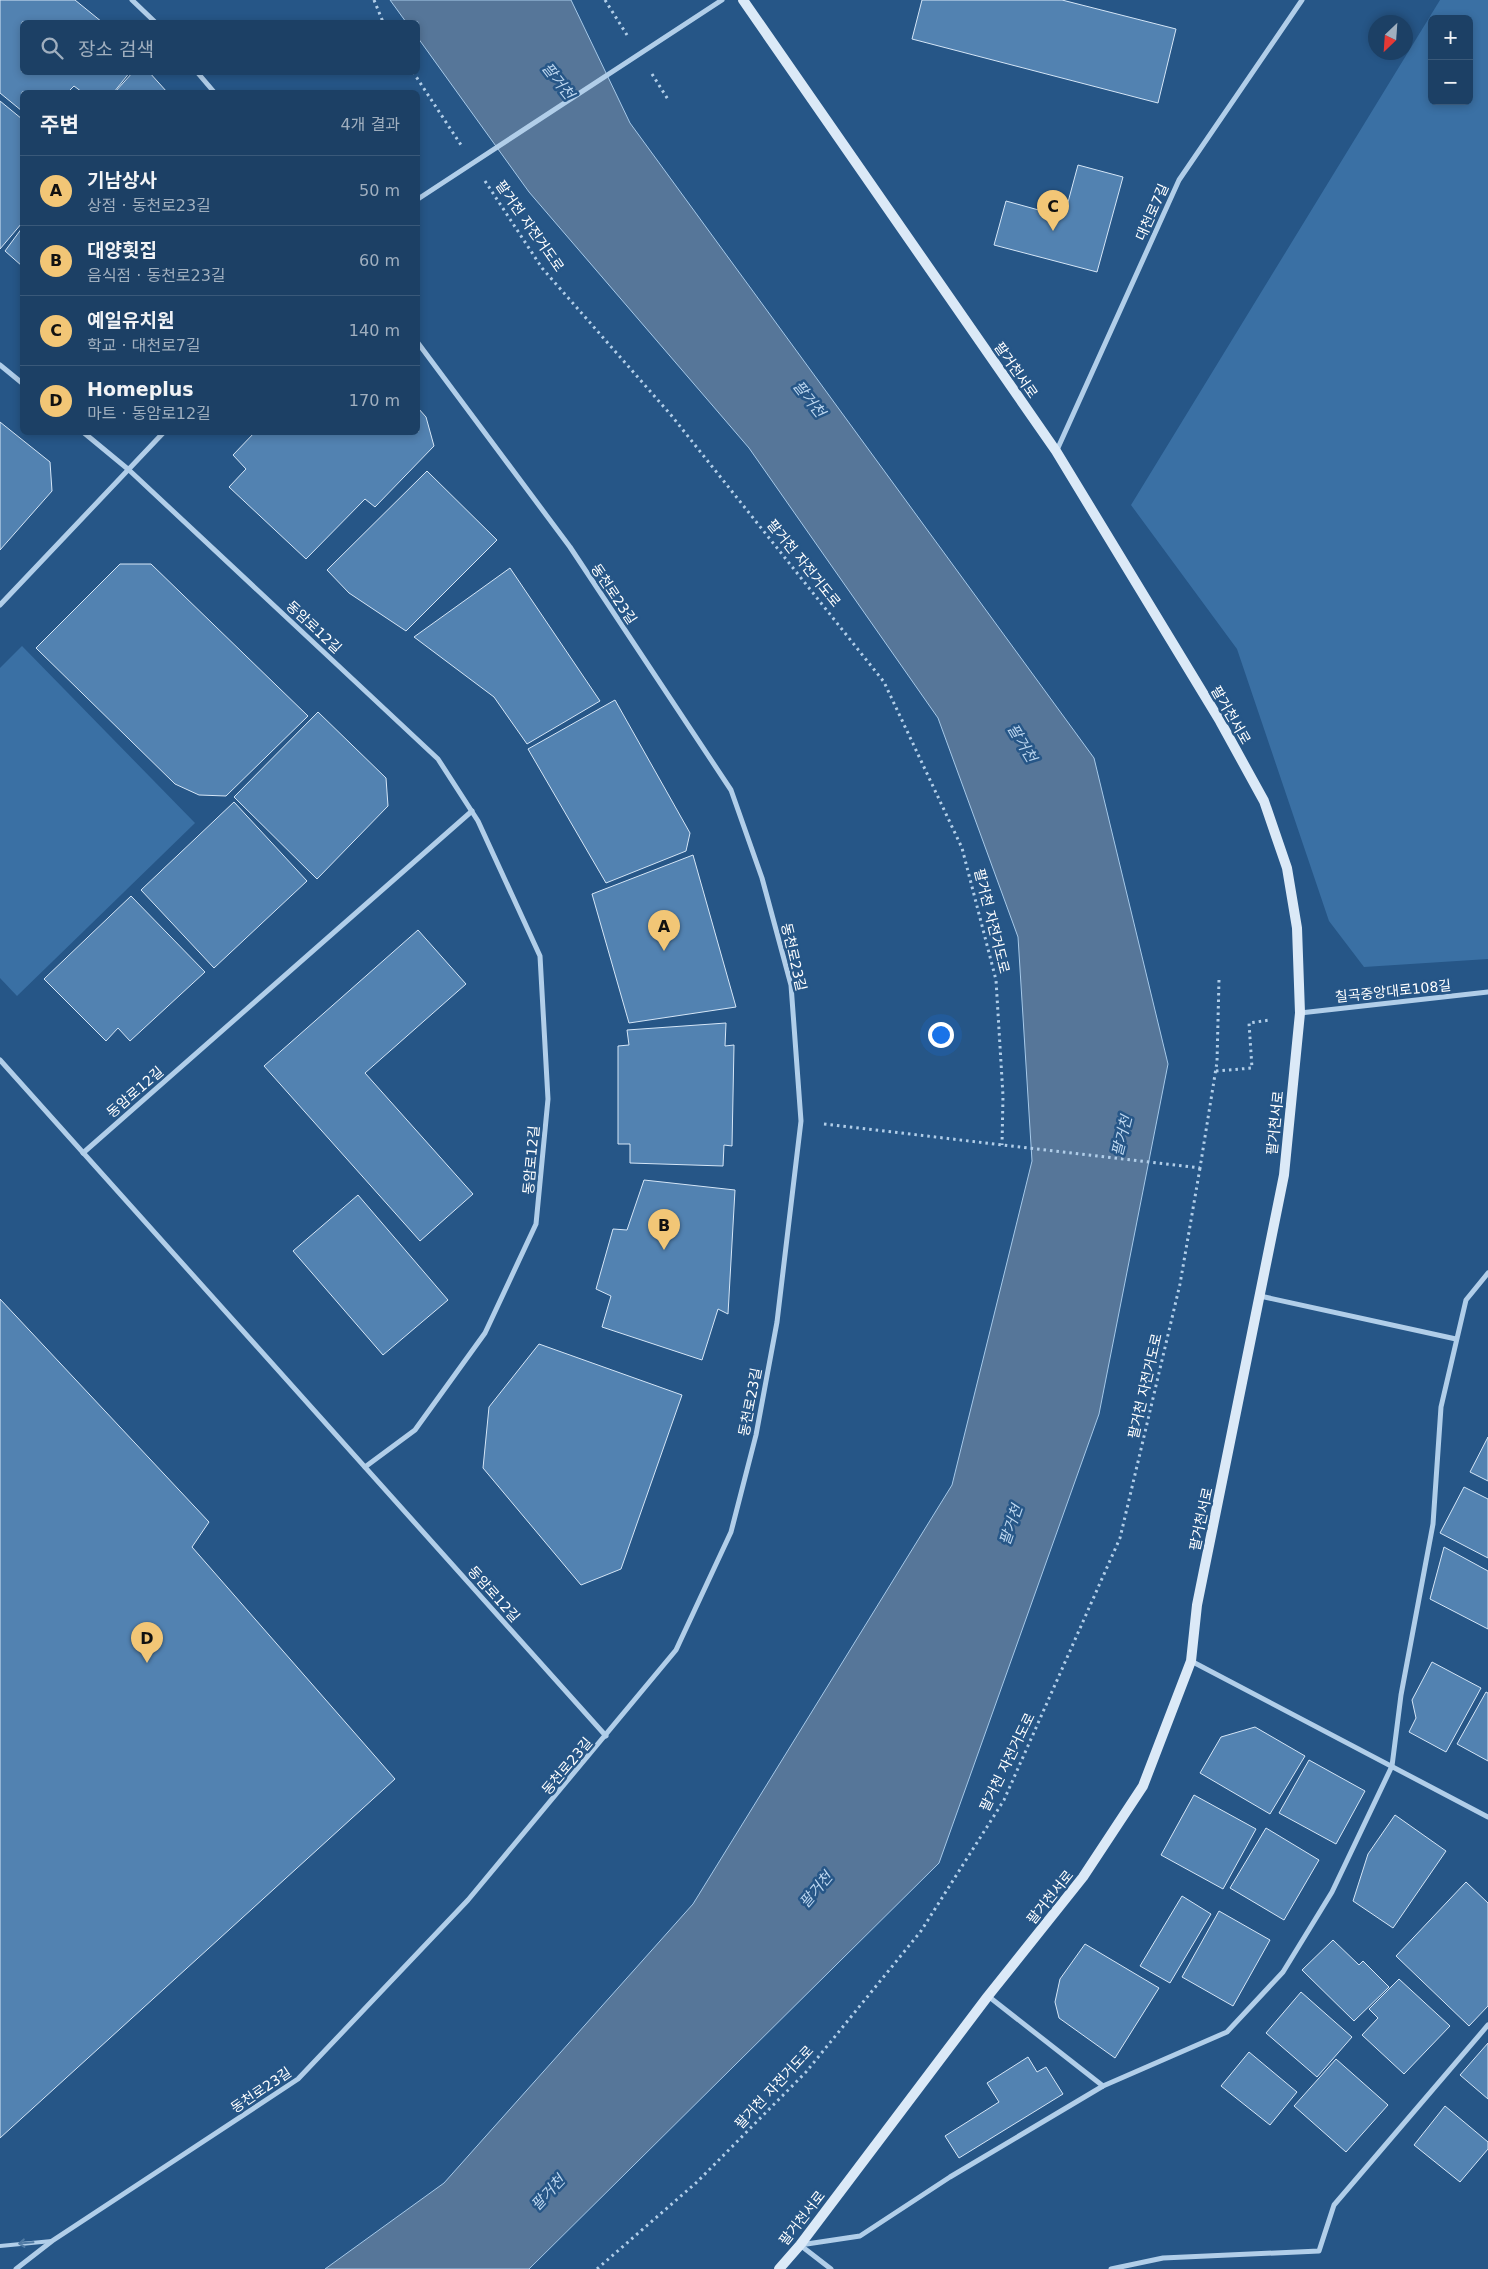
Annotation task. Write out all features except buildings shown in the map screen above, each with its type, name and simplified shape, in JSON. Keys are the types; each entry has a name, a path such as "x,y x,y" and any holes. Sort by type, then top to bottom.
{"main road":[{"name":"팔거천서로","path":"743,0 1056,451 1220,721 1264,801 1288,877 1297,928 1300,1013 1284,1175 1197,1605 1191,1661 1143,1786 1083,1877 988,1996 800,2245 779,2269"}],"street":[{"path":"132,0 153,20"},
{"path":"420,198 722,0"},
{"name":"대천로7길","path":"1056,451 1179,180 1302,0"},
{"path":"200,75 212,90"},
{"name":"동천로23길","path":"16,2269 52,2241 298,2079 468,1900 676,1650 731,1532 756,1435 777,1322 801,1121 791,985 762,878 731,790 570,547 420,346"},
{"path":"0,365 20,381"},
{"name":"동암로12길","path":"87,435 129,470 438,759 472,811 540,956 548,1099 536,1224 486,1333 415,1430 365,1467"},
{"path":"0,605 161,435"},
{"name":"동암로12길","path":"83,1153 472,811"},
{"name":"칠곡중앙대로108길","path":"1300,1013 1488,992"},
{"name":"동암로12길","path":"0,1060 606,1736"},
{"path":"800,2245 860,2236 950,2177 1103,2086 1227,2032 1283,1972 1332,1892 1392,1766 1401,1695 1433,1524 1441,1407 1466,1300 1488,1273"},
{"path":"1260,1296 1456,1339"},
{"path":"1191,1661 1488,1817"},
{"path":"988,1996 1103,2086"},
{"path":"1112,2269 1162,2258 1319,2251 1334,2205 1488,2026"},
{"path":"800,2245 830,2269"}],"lane":[{"path":"0,2246 52,2241"}],"path":[{"path":"374,0 382,20"},
{"path":"415,75 461,146"},
{"name":"팔거천 자전거도로","path":"483,178 542,268 671,415 884,682 962,848 996,980 1003,1096 1002,1145"},
{"name":"팔거천 자전거도로","path":"597,2269 697,2182 806,2072 922,1931 1004,1800 1120,1538 1180,1284 1216,1071 1220,979"},
{"path":"1216,1071 1252,1068 1250,1023 1270,1020"},
{"path":"801,1121 1200,1168"}],"shaded area":[{"path":"1440,0 1488,0 1488,959 1364,967 1329,921 1237,649 1131,505 1403,60 1413,60 1413,44 1428,20 1428,105 1473,105 1473,15 1431,15"},
{"path":"22,646 195,823 17,996 0,978 0,668"}],"water":[{"name":"팔거천","path":"390,0 571,0 630,123 1094,758 1168,1064 1099,1414 939,1863 529,2269 325,2269 444,2183 693,1904 952,1485 1032,1161 1018,937 938,718 749,448 529,192 420,41 420,20 405,20"}],"place":[{"name":"예일유치원","path":"1053,231"},
{"name":"기남상사","path":"664,951"},
{"name":"대양횟집","path":"664,1250"},
{"name":"Homeplus","path":"147,1663"}]}
